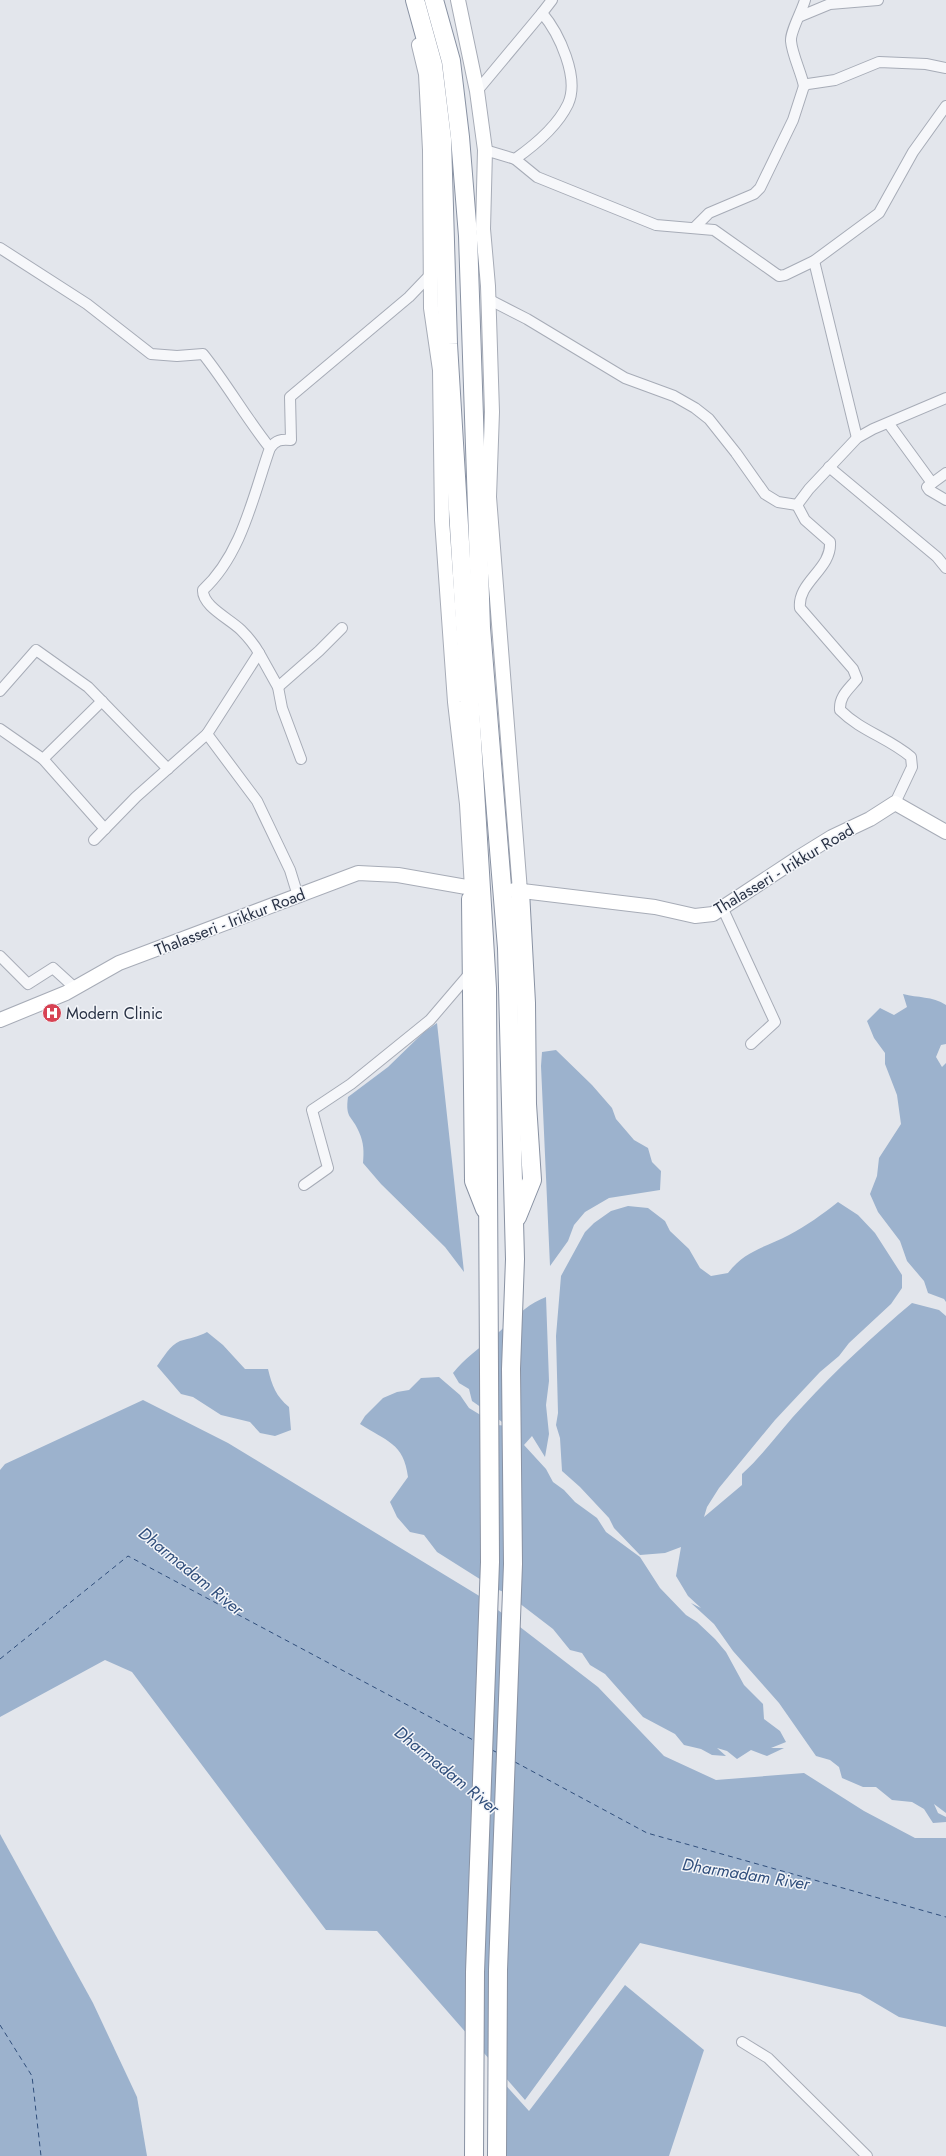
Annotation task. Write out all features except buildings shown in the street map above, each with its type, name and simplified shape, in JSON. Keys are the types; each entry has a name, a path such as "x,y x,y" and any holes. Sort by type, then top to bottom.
{"highway":[{"path":"415,0 433,65 442,140 449,352 464,624 485,944 490,1258 490,1562 476,1964 474,2156"},
{"path":"434,0 451,61 460,137 468,236 481,628 507,948 515,1259 511,1369 513,1564 498,1970 497,2156"},
{"path":"472,888 471,972 474,1181 489,1221"},
{"path":"514,1224 532,1180 527,1104 526,1003 517,891"}],"street":[{"path":"407,0 426,74 430,150 432,273 431,308 440,370 442,520 455,702 467,804 472,888"},
{"path":"458,0 477,91 485,150 483,229 488,299 492,412 489,497 517,891"},
{"path":"477,91 552,0"},
{"path":"694,228 709,213 754,194 760,188 793,120 804,86 791,41 793,30 801,16 805,0"},
{"path":"801,16 830,4 878,0"},
{"path":"515,159 542,138 557,121 568,103 571,87 569,64 552,26 542,13"},
{"path":"804,86 808,84 835,80 878,62 926,64 946,68"},
{"path":"485,150 515,159 537,177 656,224 714,230 779,276 785,276 814,260 879,213 913,152 946,106"},
{"path":"0,248 87,304 151,354 203,354 215,369 251,424 270,448"},
{"path":"814,260 857,438"},
{"path":"301,759 282,708 278,687 259,653 241,630 208,604 203,596 203,590 215,579 226,563 239,536 270,448 274,442 291,440 290,397 409,298 432,273"},
{"path":"488,299 528,319 625,378 674,396 695,408 709,419 736,452 766,494 778,502 797,505"},
{"path":"797,505 829,467 857,438 873,429 889,424 946,398"},
{"path":"889,424 932,483"},
{"path":"829,467 937,557 946,568"},
{"path":"946,473 927,487 929,490 946,500"},
{"path":"797,505 805,520 830,542 830,551 826,561 802,594 800,608 853,669 857,679 843,695 840,702 840,710 861,728 903,750 911,757 912,767 895,803 946,832"},
{"path":"278,687 319,651 342,628"},
{"path":"0,691 36,650 88,687 168,769"},
{"path":"94,840 207,734 259,653"},
{"path":"43,759 102,701"},
{"path":"0,729 43,759 105,829"},
{"path":"207,734 258,801 290,870 298,896"},
{"name":"Thalasseri - Irikkur Road","path":"517,891 655,907 696,916 713,914 832,837 870,819 895,803"},
{"name":"Thalasseri - Irikkur Road","path":"0,1020 75,988 119,963 358,874 398,875 472,888"},
{"path":"722,907 775,1022 750,1044"},
{"path":"0,956 28,984 54,968 75,988"},
{"path":"304,1186 328,1168 312,1110 351,1084 430,1020 471,972"},
{"path":"742,2042 768,2058 867,2156"}],"water":[{"path":"903,994 935,1000 946,1005 946,1044 941,1045 936,1057 942,1067 946,1063 946,1302 944,1299 928,1293 924,1281 907,1261 900,1241 878,1212 870,1194 877,1176 879,1158 901,1124 897,1095 885,1064 885,1053 874,1038 867,1021 880,1008 894,1015 907,1007"},
{"path":"437,1023 464,1272 445,1247 381,1184 363,1163 362,1140 347,1109 348,1097 388,1067 424,1032"},
{"path":"556,1050 592,1085 612,1108 616,1119 634,1140 648,1148 652,1162 661,1171 660,1190 609,1198 585,1212 574,1225 568,1241 550,1266 541,1066 542,1052"},
{"path":"838,1202 858,1215 875,1233 902,1275 902,1288 891,1304 849,1343 839,1356 820,1372 775,1420 719,1488 707,1507 704,1517 742,1485 742,1474 816,1392 884,1327 912,1303 939,1310 946,1316 946,1813 934,1804 938,1813 946,1817 946,1822 933,1823 924,1809 912,1802 892,1800 876,1787 863,1787 842,1778 839,1767 830,1760 816,1756 779,1703 733,1651 714,1624 691,1603 701,1608 688,1596 676,1576 681,1547 665,1553 640,1555 614,1528 609,1518 580,1487 562,1471 560,1438 556,1425 558,1413 556,1336 561,1276 585,1232 594,1223 611,1211 628,1206 648,1208 665,1221 670,1231 689,1249 700,1268 711,1276 728,1273 748,1254 795,1231 814,1220"},
{"path":"546,1297 549,1381 546,1405 549,1434 545,1457 532,1436 524,1445 546,1469 553,1482 564,1490 575,1502 597,1518 606,1532 640,1557 660,1588 686,1615 697,1622 715,1639 726,1652 744,1685 763,1704 764,1719 780,1731 786,1742 771,1748 784,1748 767,1756 751,1750 737,1759 727,1751 717,1748 726,1756 712,1755 701,1749 684,1745 675,1734 643,1717 605,1674 590,1665 582,1653 570,1650 553,1629 506,1593 494,1588 437,1552 424,1535 410,1532 397,1517 390,1502 408,1477 406,1466 398,1450 392,1444 360,1424 365,1416 383,1398 397,1392 409,1390 421,1378 439,1377 460,1395 469,1408 497,1425 508,1426 472,1401 469,1389 459,1383 453,1373 466,1359 517,1315 530,1305"},
{"path":"207,1332 223,1345 245,1369 268,1369 275,1390 289,1407 291,1430 275,1436 260,1433 250,1422 221,1415 193,1397 181,1394 157,1366 173,1345 180,1341"},
{"name":"Dharmadam River","path":"143,1400 228,1443 481,1597 598,1687 664,1756 716,1780 804,1773 864,1811 915,1838 946,1838 946,2027 899,2017 860,1994 640,1943 525,2100 377,1931 326,1930 132,1672 105,1660 0,1717 0,1470 5,1464"},
{"path":"0,1834 93,2003 137,2097 147,2156 0,2156"},
{"path":"625,1985 704,2050 669,2156 504,2156 502,2081 529,2111"}],"ferry route":[{"path":"0,1659 128,1556 475,1741"},
{"path":"492,1750 498,1753"},
{"path":"515,1762 647,1833 946,1917"},
{"path":"0,2025 32,2076 41,2156"}],"place":[{"name":"Modern Clinic","path":"52,1013"}]}
